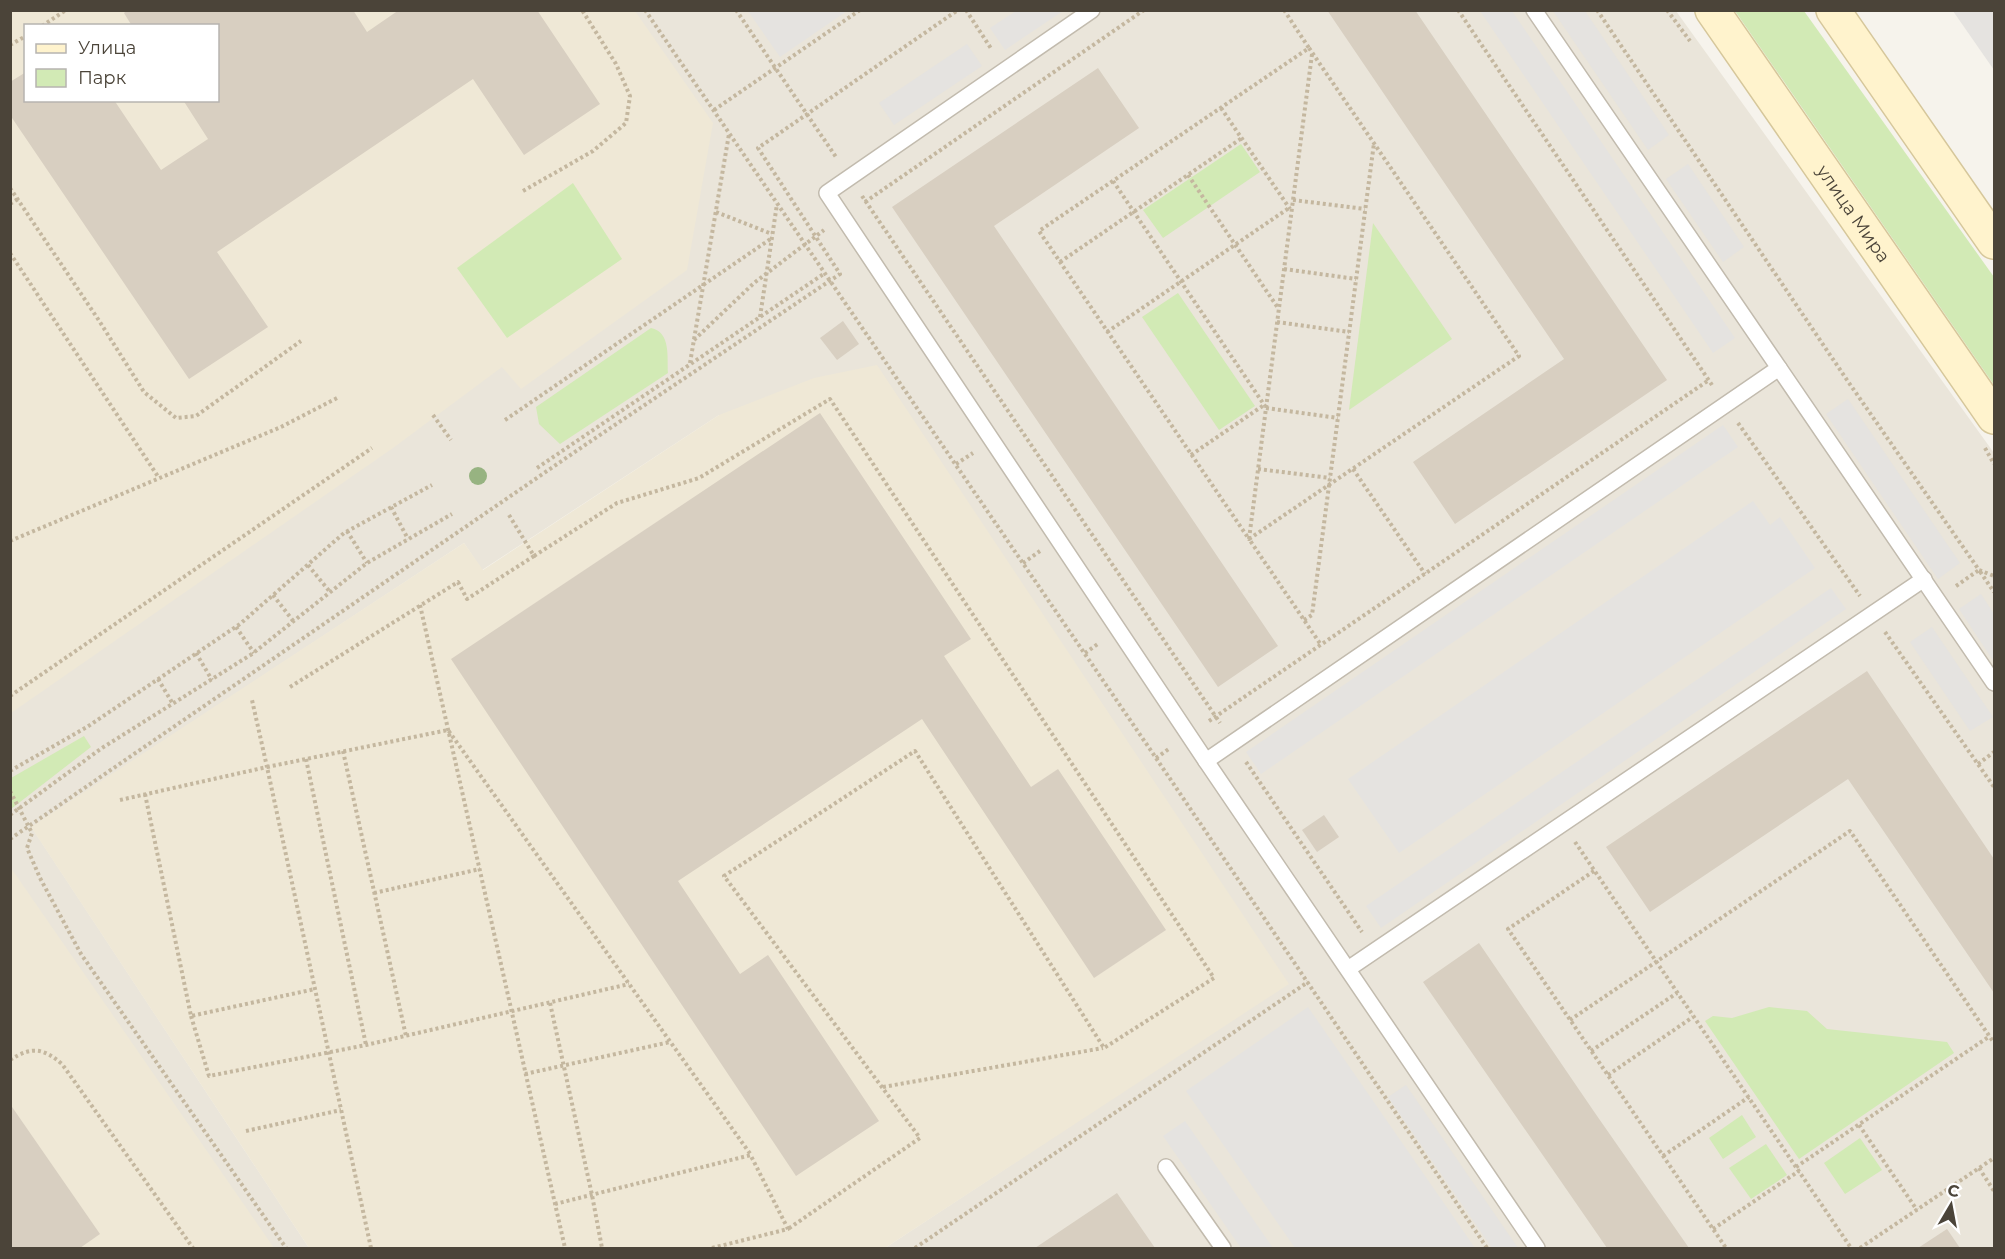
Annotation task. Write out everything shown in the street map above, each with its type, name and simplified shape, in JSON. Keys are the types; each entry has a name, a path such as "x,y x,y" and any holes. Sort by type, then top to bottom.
{"main road":[{"name":"улица Мира","path":"1712,10 1995,417"},
{"path":"1833,10 1995,242"}],"lane":[{"path":"1092,10 827,193 1206,761 1537,1248"},
{"path":"1534,10 1995,683"},
{"path":"1206,761 1779,368"},
{"path":"1348,969 1924,579"},
{"path":"1166,1167 1223,1248"}],"path":[{"path":"45,24 66,10"},
{"path":"523,191 593,151 626,123 630,96 616,64 582,10"},
{"path":"645,10 1156,758 1487,1248"},
{"path":"736,10 1364,935"},
{"path":"714,110 860,10"},
{"path":"10,839 840,274 758,148 958,10"},
{"path":"694,340 766,273 804,243 1136,13 1144,10"},
{"path":"1249,539 1519,356 1284,10"},
{"path":"1597,10 1847,380 1995,592"},
{"path":"10,45 24,37"},
{"path":"1311,50 1039,231 1321,645"},
{"path":"1249,539 1311,50"},
{"path":"1221,108 1291,210"},
{"path":"690,364 730,133"},
{"path":"1060,262 1242,138"},
{"path":"1304,620 1312,615 1374,143"},
{"path":"1188,175 1279,309"},
{"path":"1113,181 1265,407"},
{"path":"10,188 144,392 176,418 196,416 301,341"},
{"path":"10,204 18,199"},
{"path":"1293,200 1365,209"},
{"path":"760,317 777,203"},
{"path":"1107,332 1291,210"},
{"path":"716,212 772,236"},
{"path":"505,420 772,236"},
{"path":"10,253 159,478"},
{"path":"1284,269 1356,279"},
{"path":"537,468 825,273"},
{"path":"1277,322 1349,332"},
{"path":"1156,758 1708,380"},
{"path":"10,541 281,427 339,397"},
{"path":"290,687 458,582 467,599 617,503 699,478 830,399 1214,978 1104,1048 882,1087"},
{"path":"1191,454 1265,407 1338,418"},
{"path":"433,415 451,440"},
{"path":"10,696 372,448"},
{"path":"1258,468 1330,478"},
{"path":"1353,469 1425,574"},
{"path":"10,771 87,727 236,627 347,531 432,485"},
{"path":"391,507 408,539"},
{"path":"10,815 102,748 254,653 367,563 452,514"},
{"path":"509,514 534,556"},
{"path":"347,531 367,563"},
{"path":"308,565 330,593"},
{"path":"1979,570 1995,576"},
{"path":"1948,591 1979,570"},
{"path":"273,595 294,622"},
{"path":"420,605 565,1248"},
{"path":"236,627 254,653"},
{"path":"196,653 212,680"},
{"path":"158,679 173,704"},
{"path":"252,700 371,1248"},
{"path":"120,800 448,730"},
{"path":"448,730 751,1155 788,1229"},
{"path":"343,751 406,1036"},
{"path":"712,1248 788,1229 920,1138 724,876 915,751 1104,1048"},
{"path":"1978,764 1995,752"},
{"path":"306,759 366,1045"},
{"path":"10,791 32,834 27,848 40,878 81,954 286,1248"},
{"path":"145,795 191,1016 209,1076 366,1045 629,984"},
{"path":"1570,1020 1850,831 1995,1043"},
{"path":"1581,852 1851,1248"},
{"path":"374,893 480,869"},
{"path":"1594,871 1508,929 1726,1248"},
{"path":"915,1248 1308,982"},
{"path":"191,1016 315,989"},
{"path":"1591,1051 1677,993"},
{"path":"550,1002 602,1248"},
{"path":"1608,1075 1694,1017"},
{"path":"1713,1229 1859,1125 1990,1036"},
{"path":"525,1074 670,1042"},
{"path":"10,1060 21,1053 35,1049 51,1054 62,1064 194,1248"},
{"path":"1663,1155 1749,1097"},
{"path":"246,1131 341,1110"},
{"path":"1859,1125 1917,1210"},
{"path":"555,1204 751,1155"},
{"path":"1860,1248 1995,1158"},
{"path":"1979,1168 1995,1191"}],"shaded area":[{"path":"10,11 1676,11 1994,453 1994,1248 885,1248 1288,983 719,415 482,570 464,543 32,828 309,1248 11,1248"},
{"path":"11,11 635,11 713,123 687,270 521,389 502,367 393,448 11,713"},
{"path":"748,11 847,11 780,57"},
{"path":"1016,11 1063,11 1005,50 990,28"},
{"path":"1480,11 1512,11 1735,338 1713,353"},
{"path":"1553,11 1585,11 1669,135 1648,150"},
{"path":"1953,11 1994,11 1994,70"},
{"path":"967,44 982,66 894,125 879,103"},
{"path":"1688,164 1744,247 1723,262 1666,179"},
{"path":"877,365 1289,984 885,1248 309,1248 31,827 464,543 483,570 719,415 814,378"},
{"path":"1848,399 1960,563 1938,579 1826,414"},
{"path":"1723,425 1738,447 1261,774 1246,752"},
{"path":"1753,501 1770,525 1780,517 1815,568 1399,853 1348,779"},
{"path":"1831,588 1846,609 1381,928 1366,906"},
{"path":"1981,594 1994,614 1994,662 1959,609"},
{"path":"1932,627 1993,717 1970,731 1910,642"},
{"path":"11,868 274,1248 11,1248"},
{"path":"1308,1007 1475,1248 1295,1248 1186,1091"},
{"path":"1406,1085 1518,1248 1492,1248 1388,1097"},
{"path":"1185,1121 1273,1248 1241,1248 1163,1136"}],"green space":[{"path":"1735,11 1804,11 1994,277 1994,385"},
{"path":"1241,144 1260,172 1163,238 1143,210"},
{"path":"573,183 622,259 507,338 457,268"},
{"path":"1373,223 1452,339 1349,410"},
{"path":"1178,293 1255,406 1219,430 1142,317"},
{"path":"651,328 662,334 665,340 668,373 560,444 539,424 536,407"},
{"path":"84,736 91,747 11,809 11,778"},
{"path":"1769,1007 1807,1011 1827,1029 1947,1042 1954,1053 1799,1159 1705,1021 1713,1016 1732,1018"},
{"path":"1742,1115 1756,1137 1723,1159 1709,1138"},
{"path":"1860,1138 1882,1170 1845,1194 1824,1163"},
{"path":"1766,1144 1787,1175 1751,1199 1729,1168"}],"building":[{"path":"127,10 353,10 367,32 399,10 537,10 600,104 524,155 473,79 217,252 268,327 189,379 10,115 10,82 24,73 24,102 115,102 161,170 208,139 184,102 219,102 219,24 131,24 124,13"},
{"path":"1327,10 1415,10 1667,380 1455,524 1413,462 1564,359"},
{"path":"1098,68 1139,128 994,226 1278,646 1218,687 892,207"},
{"path":"843,321 859,344 837,360 820,338"},
{"path":"820,413 971,639 944,656 1031,787 1058,769 1166,930 1094,978 922,719 678,881 740,974 768,955 879,1121 796,1176 451,659"},
{"path":"1867,671 1994,859 1994,993 1848,779 1650,912 1606,847"},
{"path":"1324,815 1339,837 1317,852 1302,830"},
{"path":"1479,943 1689,1248 1607,1248 1423,982"},
{"path":"10,1104 100,1234 80,1248 10,1248"},
{"path":"1117,1193 1155,1248 1035,1248 1038,1246"},
{"path":"1947,1229 1960,1248 1918,1248"}]}
